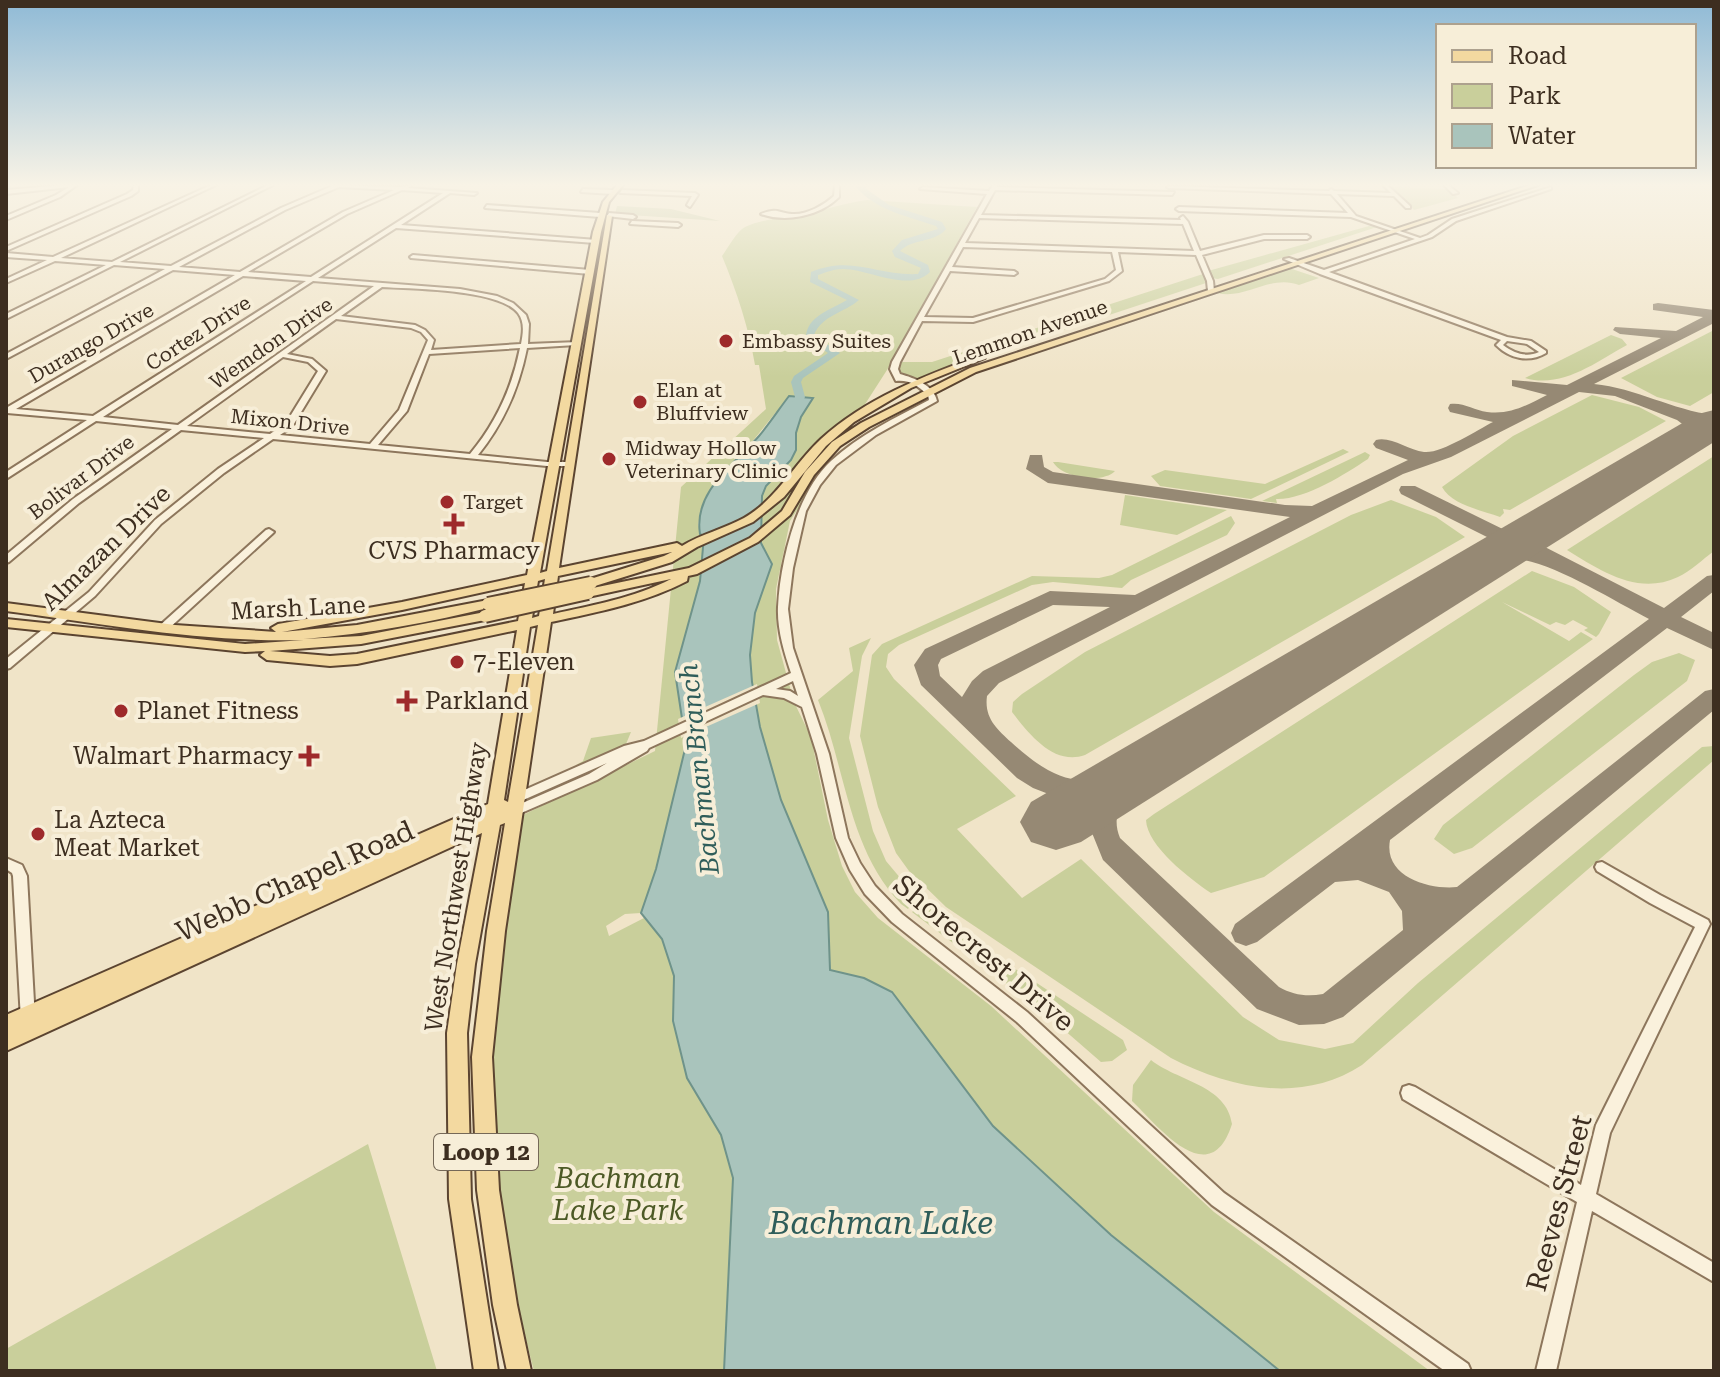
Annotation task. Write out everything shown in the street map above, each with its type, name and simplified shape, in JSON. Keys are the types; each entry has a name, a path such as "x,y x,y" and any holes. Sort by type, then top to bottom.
{"main road":[{"name":"West Northwest Highway","path":"486,1371 460,1199 457,1065 466,964 494,815 524,624 594,249"},
{"name":"West Northwest Highway","path":"519,1371 502,1290 488,1190 482,1057 494,944 604,249"},
{"name":"Lemmon Avenue","path":"589,588 694,570 737,549 786,513 809,474 832,447 865,425 926,393 983,367 1324,249"},
{"name":"Lemmon Avenue","path":"1288,262 1332,249"},
{"path":"590,272 600,272"},
{"name":"Lemmon Avenue","path":"589,588 643,569 739,526 771,503 835,432 876,403 912,384 1135,308 1211,288"},
{"path":"1135,308 1145,312"},
{"path":"581,315 594,315"},
{"path":"579,329 583,330 585,341 589,343"},
{"path":"567,393 582,392"},
{"path":"905,403 916,404 919,410"},
{"path":"546,513 564,511"},
{"path":"255,634 695,544"},
{"path":"585,610 573,608 567,603 569,582 611,563"},
{"path":"231,647 247,652 344,661 585,610 660,590 694,570"},
{"path":"453,639 504,619 510,592 501,587 487,587"},
{"name":"Marsh Lane","path":"6,623 231,647 348,641 589,588"},
{"name":"Marsh Lane","path":"6,607 162,629 276,636 338,631 486,610"},
{"path":"151,639 162,629"},
{"name":"Webb Chapel Road","path":"6,1042 28,1024 516,805"},
{"name":"Webb Chapel Road","path":"6,1024 28,1024"},
{"path":"457,1065 482,1057"}],"street":[{"path":"6,281 75,249"},
{"path":"6,317 141,249"},
{"path":"6,357 208,249"},
{"name":"Durango Drive","path":"7,410 283,249"},
{"name":"Cortez Drive","path":"6,476 358,249"},
{"path":"919,410 927,400 926,393 897,375 895,366 959,249"},
{"path":"1092,249 1198,253 1220,249"},
{"path":"1196,249 1211,288"},
{"path":"1320,274 1391,249"},
{"path":"920,319 973,320 1107,280 1119,271 1115,250"},
{"path":"6,255 460,291 506,302 519,310 527,323 524,346 504,412 472,457"},
{"path":"413,257 590,272"},
{"path":"1288,262 1502,341 1529,342 1544,352 1536,357 1522,356 1503,349 1502,341"},
{"path":"948,269 1014,273"},
{"name":"Wemdon Drive","path":"180,427 381,284"},
{"path":"334,317 413,326 429,336 429,352 403,411 373,446"},
{"path":"429,352 576,343"},
{"name":"Almazan Drive","path":"6,665 105,581 158,522 221,471 276,437 295,418 322,371 310,360 281,355"},
{"name":"Mixon Drive","path":"7,410 570,464"},
{"name":"Shorecrest Drive","path":"919,410 873,433 841,455 823,474 802,511 788,568 783,609 796,675 823,754 842,838 862,879 882,904 1033,1027 1218,1199 1461,1371"},
{"name":"Bolivar Drive","path":"6,560 63,511 180,427"},
{"path":"162,629 269,532"},
{"name":"Webb Chapel Road","path":"516,805 628,749 647,744 796,675"},
{"path":"763,691 786,694 808,706"},
{"path":"6,863 17,869 20,876 28,1024"},
{"name":"Reeves Street","path":"1546,1371 1602,1131 1703,924 1602,867"},
{"path":"1409,1093 1714,1273"}],"green space":[{"name":"Bachman Lake Park","path":"727,249 954,249 887,370 790,521 776,589 777,640 794,702 811,737 828,820 842,866 855,892 878,918 991,1006 1214,1212 1430,1371 1280,1371 1111,1235 993,1126 892,992 864,978 830,970 828,912 781,800 760,727 750,655 755,613 772,564 761,543 762,496 766,486 791,460 796,450 796,433 801,417 813,398 776,412 703,503 698,525 704,535 700,581 675,672 686,745 656,869 641,913 625,914 606,926 609,936 644,918 662,939 674,976 673,1021 687,1078 721,1135 733,1178 724,1371 534,1371 515,1287 500,1198 492,1063 497,995 523,815 655,751 681,487 766,409 759,365 755,365 742,310 722,256"},
{"path":"1286,249 1309,249 1218,279 1211,278 1208,271"},
{"path":"1289,268 1319,278 1299,285 1288,282 1238,293 1217,293"},
{"path":"1203,274 1206,283 918,378 910,378 898,371 898,365 902,362 932,362"},
{"path":"1714,330 1714,392 1690,406 1657,397 1621,378"},
{"path":"1611,335 1622,339 1627,345 1565,377 1552,380 1525,378"},
{"path":"1592,395 1639,407 1666,421 1510,510 1503,509 1500,517 1460,503 1442,487 1513,436"},
{"path":"1343,449 1349,452 1251,499 1160,486 1151,476 1165,470 1265,484"},
{"path":"1365,452 1370,455 1368,459 1324,485 1299,495 1276,499 1277,503 1262,501"},
{"path":"1714,456 1714,551 1688,572 1663,582 1634,582 1607,573 1567,550"},
{"path":"1053,462 1115,471 1102,477 1083,477 1065,472"},
{"path":"1125,495 1227,510 1177,535 1120,525"},
{"path":"1391,500 1436,517 1465,537 1085,755 1063,756 1053,752 1034,738 1012,712 1013,702 1022,694 1085,652 1351,515"},
{"path":"1231,516 1235,523 1227,535 1131,580 1122,588 1053,582 1032,585 899,645 888,654 886,667 894,679 1016,796 957,829 1022,898 1081,859 1243,1017 1279,1040 1325,1049 1353,1043 1418,983 1702,747 1714,746 1714,760 1362,1065 1315,1085 1266,1088 1242,1084 1218,1078 1171,1058 946,907 909,871 896,853 878,807 860,736 872,655 882,644 1032,576 1099,578 1112,575"},
{"path":"1532,571 1574,587 1611,612 1599,634 1596,637 1584,630 1588,628 1573,620 1565,625 1556,622 1550,625 1502,602 1569,641 1581,632 1593,639 1264,877 1211,893 1181,871 1161,851 1148,830 1146,820"},
{"path":"871,638 862,656 849,738 873,831 886,861 912,892 964,935 1123,1040 1127,1050 1112,1061 1101,1062 1040,1009 912,912 918,907 913,902 908,909 901,904 883,882 859,833 818,700 853,671 849,648"},
{"path":"1679,653 1695,660 1687,681 1472,848 1454,854 1434,839 1443,825 1634,675 1652,662"},
{"path":"631,732 626,744 585,764 576,765 583,761 591,738"},
{"path":"1151,1060 1221,1100 1232,1124 1222,1144 1211,1153 1198,1154 1184,1148 1132,1101 1133,1085"},
{"path":"368,1144 437,1371 6,1371 6,1349"}],"water":[{"name":"Bachman Lake","path":"789,396 813,398 801,417 796,433 796,450 791,460 766,486 762,496 761,543 772,564 755,613 750,655 760,727 781,800 828,912 830,970 864,978 892,992 993,1126 1111,1235 1280,1371 724,1371 733,1178 721,1135 687,1078 673,1021 674,976 662,939 641,913 656,869 686,745 675,672 700,581 704,536 700,534 700,519 703,504 718,479 759,436"}],"pier":[{"path":"757,684 760,703 681,738 678,719"}],"waterway":[{"name":"Bachman Branch","path":"791,416 800,397 796,382 799,376 835,353 809,336 812,328 821,318 854,300 813,280 814,274 841,266 906,277 920,277 926,272 925,267 898,255 898,249"}],"taxiway":[{"path":"1658,307 1714,314"},
{"path":"1182,743 1114,784 1090,790 1065,789 1031,775 995,743 975,716 974,696 991,677 1397,470 1445,453 1714,317"},
{"path":"1620,330 1675,335"},
{"path":"1518,383 1545,390 1567,390"},
{"path":"1579,387 1618,391 1683,416"},
{"path":"1456,408 1485,417 1512,417"},
{"path":"1683,416 1714,420"},
{"path":"1683,416 1700,429 1683,441"},
{"path":"1382,444 1404,454 1427,458"},
{"path":"1036,459 1035,469 1048,477 1285,511 1310,511"},
{"path":"1408,490 1544,558"},
{"path":"1544,558 1534,549 1530,539 1558,519"},
{"path":"1479,567 1511,552 1544,558"},
{"path":"1544,558 1665,618"},
{"path":"1665,618 1714,581"},
{"path":"979,728 929,679 926,665 933,654 1050,598 1133,601"},
{"path":"1246,933 1665,618"},
{"path":"1665,618 1714,642"},
{"path":"1464,899 1714,697"},
{"path":"1125,782 1109,796 1102,814 1103,832 1113,852 1268,998 1284,1006 1307,1011 1332,1006 1415,939"},
{"path":"1329,871 1359,868 1392,881 1379,865 1375,853 1379,833"},
{"path":"1415,939 1419,925 1417,911 1401,887 1436,902 1464,899"},
{"path":"1415,939 1464,899"}],"runway":[{"path":"1056,822 1714,423"}],"place":[{"name":"Embassy Suites","path":"726,341"},
{"name":"Elan at Bluffview","path":"640,402"},
{"name":"Midway Hollow Veterinary Clinic","path":"609,459"},
{"name":"Target","path":"447,502"},
{"name":"CVS Pharmacy","path":"454,524"},
{"name":"7-Eleven","path":"457,662"},
{"name":"Parkland","path":"407,701"},
{"name":"Planet Fitness","path":"121,711"},
{"name":"Walmart Pharmacy","path":"309,756"},
{"name":"La Azteca Meat Market","path":"38,834"}]}
